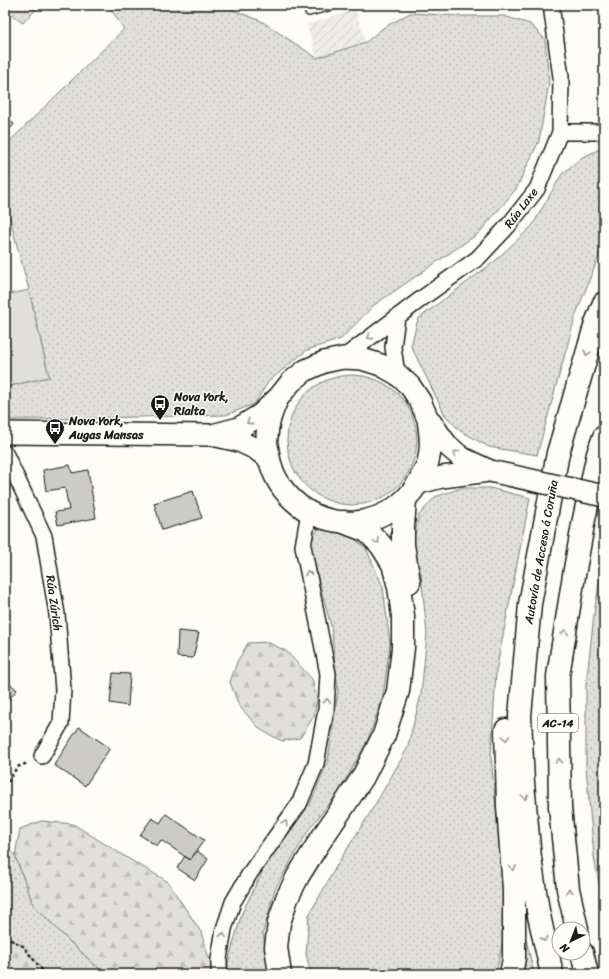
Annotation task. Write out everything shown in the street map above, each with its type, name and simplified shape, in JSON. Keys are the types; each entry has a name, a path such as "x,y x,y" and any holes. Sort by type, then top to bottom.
{"highway":[{"name":"Autovía de Acceso á Coruña","path":"552,974 538,911 530,858 520,716 530,604 558,453 596,322 604,303"},
{"name":"AC-14","path":"575,921 568,889 560,806 558,676 584,519 598,454 604,437"},
{"path":"294,974 289,945 300,900 384,765 396,738 408,703 414,673 414,606 403,544 403,527 412,492"},
{"path":"280,974 276,947 279,923 287,898 298,876 318,844 363,777 384,735 398,691 403,648 403,616 399,587 393,564 382,545 367,531 344,522"},
{"path":"511,974 514,958 514,890 508,806 506,725 510,682 517,640 530,604"},
{"path":"584,961 587,974"}],"main road":[{"path":"212,435 239,428 260,415 291,382 306,370 324,362 343,358 362,359 380,365 397,374 410,386 420,401 427,417 447,445 462,458 490,471 604,496"},
{"path":"278,397 270,417 266,438 269,459 277,480 291,498 309,512 326,519 344,522 366,521 387,513 412,492 442,477 490,471"},
{"path":"412,492 428,462 431,440 427,417"},
{"path":"5,433 212,435 239,441 256,449 269,459"}],"street":[{"name":"Rúa Laxe","path":"343,358 478,258 508,226 537,189 560,132 561,77 551,5"},
{"path":"560,132 604,132"},
{"path":"397,317 393,347 397,374"},
{"name":"Rúa Zúrich","path":"5,453 44,536 57,614 63,690 61,723 42,756"},
{"path":"219,974 219,959 224,929 233,902 250,873 299,804 316,764 326,710 328,674 303,546 309,512"}],"lane":[{"path":"309,12 336,5"}],"path":[{"path":"5,787 17,768 42,756"},
{"path":"5,937 23,946 45,974"}],"shaded area":[{"path":"355,9 366,42 317,58 307,25"}],"green space":[{"path":"5,5 40,5 23,23 5,11"},
{"path":"108,5 220,5 261,21 317,58 366,42 383,28 410,13 460,16 504,16 530,24 545,39 549,83 539,141 516,189 479,233 374,305 341,339 307,350 269,381 254,404 226,415 5,420 5,387 49,377 29,290 5,201 5,146 124,29"},
{"path":"604,147 604,243 576,314 537,455 489,447 459,430 445,415 411,346 418,319 495,261 532,226 562,174 581,158"},
{"path":"29,290 49,377 5,387 5,295"},
{"path":"358,375 377,380 398,394 412,415 416,427 416,453 412,465 398,486 377,500 365,504 346,505 327,500 306,486 292,465 288,453 287,434 292,415 306,394 327,380 339,376"},
{"path":"461,488 490,488 530,498 496,671 491,757 507,920 496,974 311,974 306,954 309,915 337,865 375,805 407,749 421,695 427,634 421,574 413,542 419,515 435,497"},
{"path":"319,527 349,534 366,548 383,587 390,644 383,696 367,742 338,793 309,829 275,889 263,933 269,974 228,974 228,962 242,913 272,852 311,802 328,761 338,691 331,626 310,542"},
{"path":"604,557 604,910 594,857 586,767 586,685 595,607"},
{"path":"267,642 286,651 312,679 317,700 314,716 300,738 282,741 261,730 239,706 230,682 237,662 248,643"},
{"path":"41,821 73,824 167,881 201,932 214,974 105,974 66,938 33,904 15,855 20,829"},
{"path":"5,846 15,855 33,904 66,938 105,974 45,974 23,946 5,937"},
{"path":"5,937 23,946 46,974 5,974"},
{"path":"526,939 534,974 522,974"}],"building":[{"path":"5,116 14,124 5,135"},
{"path":"70,465 72,473 88,470 96,518 58,525 55,512 69,510 65,488 46,491 43,470"},
{"path":"193,491 202,518 162,530 154,503"},
{"path":"178,631 199,633 193,658 177,657"},
{"path":"113,673 130,674 128,706 110,703"},
{"path":"5,679 17,690 5,704"},
{"path":"79,727 110,748 85,786 54,765"},
{"path":"166,814 204,840 190,860 161,840 157,846 140,835 152,818 160,823"},
{"path":"197,851 208,859 195,880 177,868 185,856 190,860"}],"place":[{"name":"Nova York, Rialta","path":"160,421"},
{"name":"Nova York, Augas Mansas","path":"55,445"}]}
